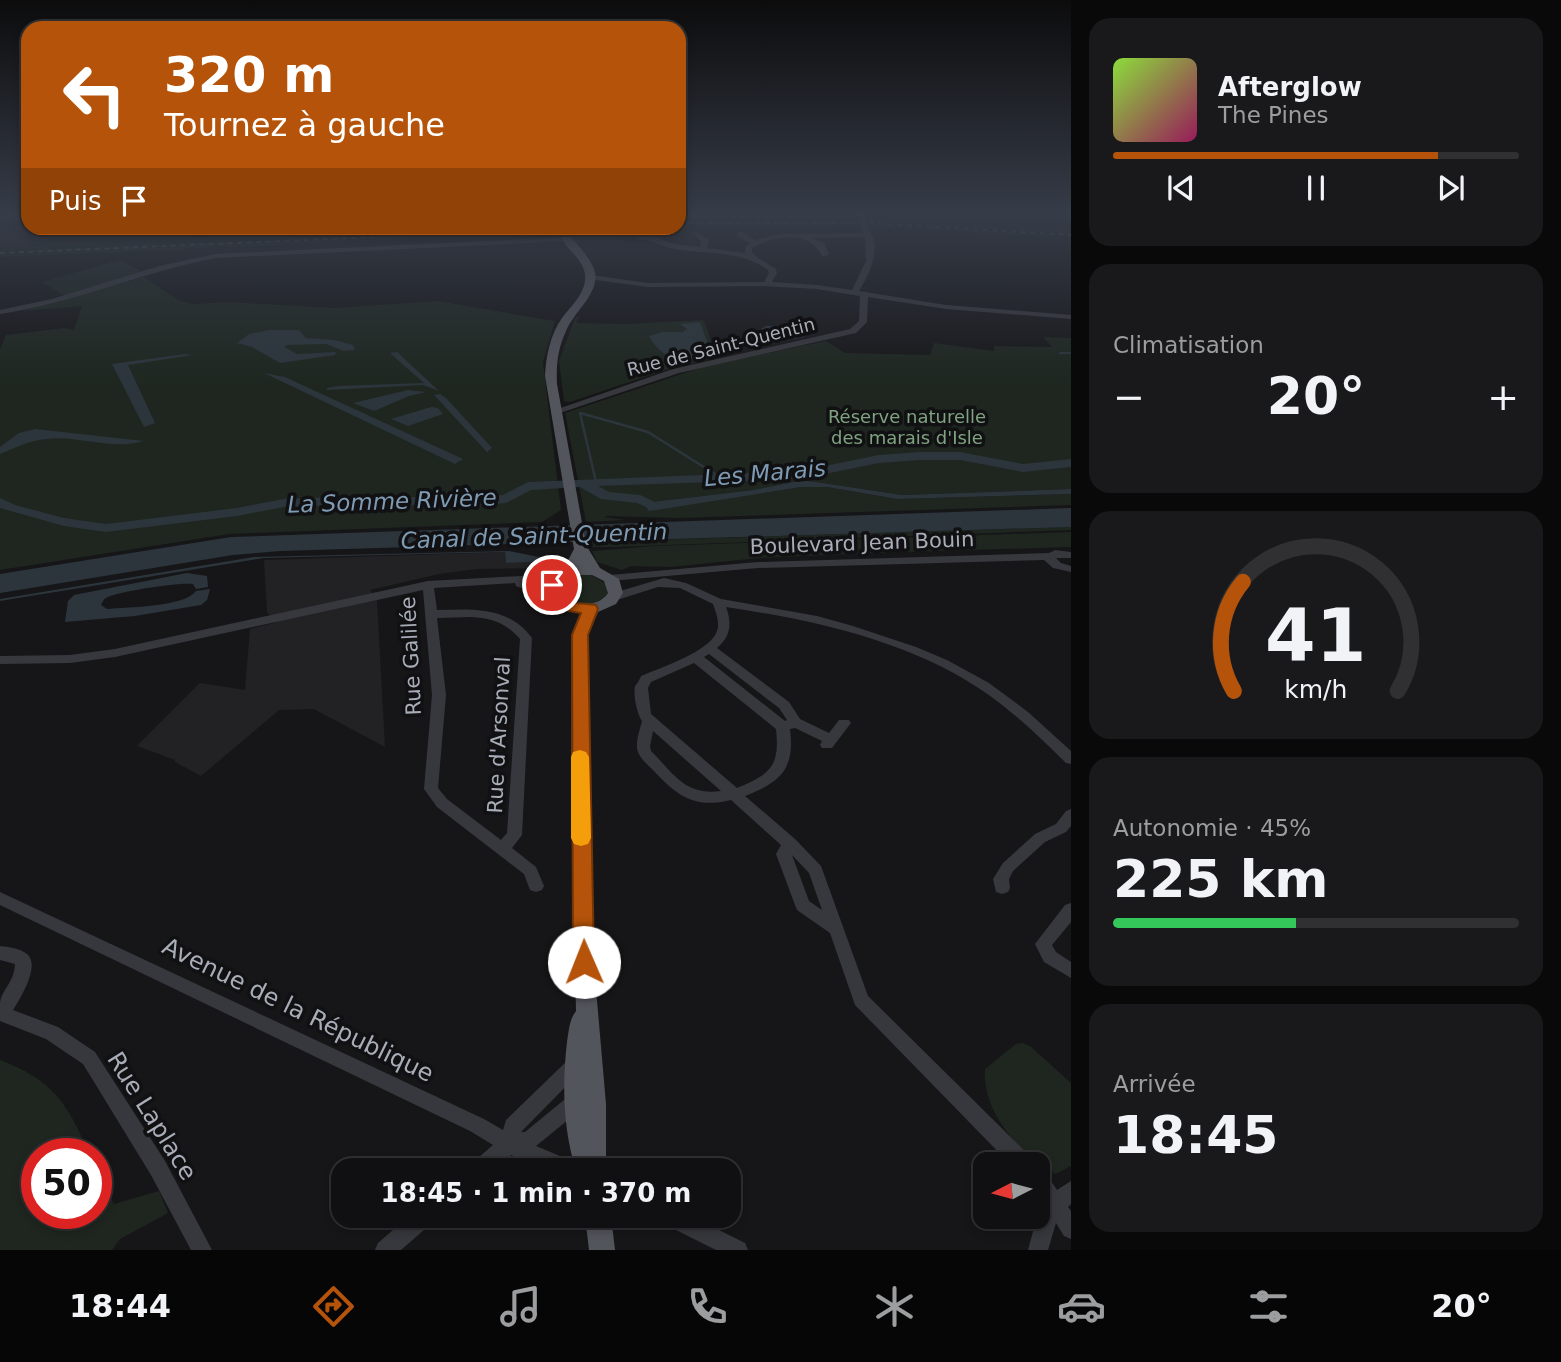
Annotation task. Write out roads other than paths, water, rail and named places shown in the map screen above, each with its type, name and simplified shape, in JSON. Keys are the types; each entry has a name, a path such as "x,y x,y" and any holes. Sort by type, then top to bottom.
{"main road":[{"path":"589,271 591,277 585,294 564,323 552,354 551,384 580,547 594,571"},
{"path":"580,547 563,574 552,585 580,635"},
{"path":"561,601 590,609 609,603 614,597 616,587 610,578 594,571 563,574"},
{"path":"590,609 580,635 580,795 585,999 594,1087 591,1158"},
{"path":"584,1158 575,1102 575,1065 585,999"},
{"path":"599,1228 602,1250"}],"street":[{"path":"0,312 51,302 156,271"},
{"path":"767,284 773,271"},
{"name":"Rue de Saint-Quentin","path":"557,411 676,371 853,331 863,322 859,293 867,271"},
{"path":"591,277 648,285 767,284 859,293 960,308 1071,317"},
{"path":"1071,555 1055,553 1050,559 1071,570"},
{"name":"Boulevard Jean Bouin","path":"737,567 988,556 1050,559"},
{"path":"610,578 684,577 737,567"},
{"path":"614,597 660,579 737,567"},
{"path":"699,589 705,573"},
{"path":"0,660 70,659 115,653 428,584 474,580 513,582 563,574"},
{"path":"684,577 718,602 813,618 883,638 943,663 1002,698 1071,758"},
{"path":"660,579 699,589"},
{"path":"513,582 561,601"},
{"name":"Rue Galilée","path":"428,584 439,695 431,789 443,803 531,870 536,886"},
{"path":"718,602 724,630 716,644 643,683 641,688 645,716 790,843 816,870 861,1000 1012,1152"},
{"name":"Rue d'Arsonval","path":"432,614 487,614 505,617 517,626 526,638 514,835 502,849"},
{"path":"649,721 643,746 645,753 689,794 722,798 755,786 778,769 783,760 789,725 787,708 701,652"},
{"path":"789,725 829,743 844,723"},
{"path":"1002,888 1001,879 1008,867 1040,838 1061,828 1071,815"},
{"path":"790,843 784,854 803,905 836,929"},
{"name":"Avenue de la République","path":"0,898 542,1158"},
{"path":"1070,912 1044,944 1050,957 1071,971"},
{"path":"0,953 23,960 24,970 21,981 1,1013"},
{"name":"Rue Laplace","path":"1,1013 52,1034 89,1058 158,1168 202,1250"},
{"path":"509,1144 513,1126 575,1065"},
{"path":"493,1158 509,1144 529,1140 594,1087"},
{"path":"1038,1250 1041,1230 1055,1204 1071,1191"},
{"path":"1050,1197 1071,1229"},
{"path":"385,1250 411,1228"},
{"path":"693,1228 738,1250"}],"water":[{"path":"700,322 710,350 707,356 674,358 661,351 649,336 662,332 683,332 687,329 680,324"},
{"path":"799,325 805,332 804,337 770,344 763,336 766,333 761,329 766,326"},
{"path":"268,330 299,330 306,338 335,340 353,345 355,350 344,351 326,344 287,345 284,347 297,354 336,352 335,355 280,363 252,347 237,343 249,334"},
{"path":"397,352 439,391 423,385 327,390 337,386 424,383 390,353"},
{"path":"185,354 208,357 192,355 128,365 155,423 144,427 112,364"},
{"path":"264,373 285,377 463,459 455,464"},
{"path":"408,390 426,392 374,411 353,403"},
{"path":"440,394 492,448 487,452 434,395"},
{"path":"431,407 438,408 443,414 408,426 391,419"},
{"path":"35,429 144,441 107,444 47,439 0,454 0,447 19,433"},
{"path":"803,480 902,495 1071,489 1071,494 897,499 827,487 801,487 657,510 649,511 646,507 652,502 753,490"},
{"name":"Canal de Saint-Quentin","path":"1071,508 1071,527 280,551 233,555 0,593 0,574 231,537"},
{"path":"509,551 559,561 506,563 505,552 263,558 0,601 254,557"},
{"path":"187,573 207,576 208,587 196,589 193,584 186,584 137,590 108,597 101,605 107,609 169,603 190,596 196,591 210,589 207,600 201,605 135,616 65,622 68,601 74,595"}],"waterway":[{"name":"Les Marais","path":"1060,353 1071,353"},
{"path":"596,482 580,413 648,432 723,479"},
{"name":"Les Marais","path":"582,483 800,475 879,459 920,456 960,456 1023,468 1071,463"},
{"name":"La Somme Rivière","path":"0,502 10,508 64,522 106,528 237,512 284,503 362,500 471,502 506,499 528,486 582,483"},
{"name":"La Somme Rivière","path":"582,483 606,496 640,499 653,506 669,504"}],"park label":[{"name":"Réserve naturelle des marais d'Isle","path":"907,427"}]}
